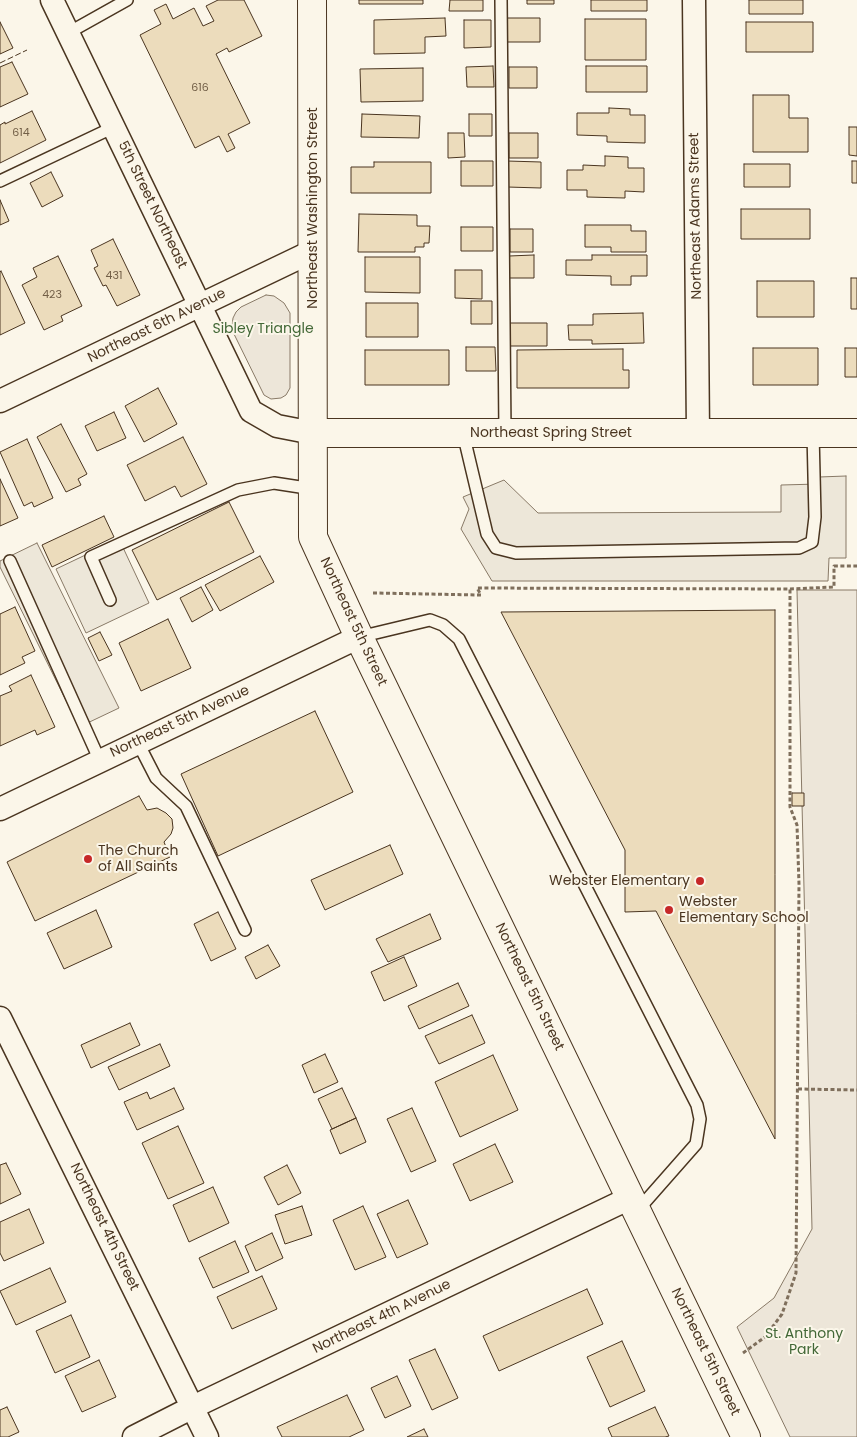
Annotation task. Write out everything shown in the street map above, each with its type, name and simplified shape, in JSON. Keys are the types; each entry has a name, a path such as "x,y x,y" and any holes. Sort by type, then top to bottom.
{"street":[{"name":"5th Street Northeast","path":"52,0 251,411"},
{"name":"Northeast Washington Street","path":"312,0 313,537"},
{"name":"Northeast Adams Street","path":"694,0 698,433"},
{"name":"Northeast 6th Avenue","path":"0,401 313,251"},
{"name":"Northeast Spring Street","path":"251,411 277,426 313,433 857,433"},
{"name":"Northeast 5th Street","path":"313,537 359,637 746,1437"},
{"name":"Northeast 5th Avenue","path":"0,809 359,637"},
{"name":"Northeast 4th Street","path":"0,1018 207,1437"},
{"name":"Northeast 4th Avenue","path":"134,1437 193,1407 633,1204"}],"lane":[{"path":"68,33 127,0"},
{"path":"501,0 505,433"},
{"path":"0,181 114,127"},
{"path":"463,433 487,534 496,548 516,553 799,548 812,542 814,517 813,433"},
{"path":"110,600 91,558 238,490 274,483 313,489"},
{"path":"10,561 100,761"},
{"path":"359,637 430,620 443,625 458,639 697,1105 700,1120 696,1144 633,1204"},
{"path":"138,743 156,778 186,806 245,930"}],"path":[{"path":"373,593 481,595 477,588 790,589 834,586 834,566 857,566"},
{"path":"743,1353 765,1337 782,1314 796,1273 799,884 797,825 790,807 790,589"},
{"path":"798,1089 857,1090"}],"green space":[{"name":"Sibley Triangle","path":"266,295 274,296 284,303 290,313 290,388 286,395 281,398 271,399 264,395 233,332 232,326 233,318 241,307"},
{"name":"St. Anthony Park","path":"797,590 857,590 857,1437 790,1437 737,1327 774,1298 812,1229"}],"shaded area":[{"path":"846,476 846,558 829,558 828,581 492,581 461,529 469,509 463,497 504,480 538,513 781,512 781,485 818,484 819,477"},
{"path":"119,539 149,603 86,633 56,569"},
{"path":"37,543 119,708 79,727 0,567 0,561"}],"building":[{"path":"218,0 244,0 262,36 229,52 227,48 216,54 250,123 228,134 235,148 227,152 219,136 195,148 140,35 161,24 154,10 166,4 173,19 194,8 203,26 214,21 206,6"},
{"path":"359,0 423,0 423,4 359,4"},
{"path":"450,0 483,0 483,11 449,11"},
{"path":"527,0 554,0 554,4 527,4"},
{"path":"591,0 647,0 647,11 591,11"},
{"path":"749,0 803,0 803,14 749,14"},
{"path":"445,18 446,36 425,37 425,53 374,54 374,20"},
{"path":"506,18 540,18 540,42 506,42"},
{"path":"585,19 646,19 646,60 585,60"},
{"path":"464,20 491,20 491,47 464,48"},
{"path":"0,22 13,48 0,54"},
{"path":"746,22 813,22 813,52 746,52"},
{"path":"12,62 28,94 0,107 0,67"},
{"path":"493,66 494,87 467,87 466,67"},
{"path":"586,66 647,66 647,92 586,92"},
{"path":"509,67 537,67 537,88 509,88"},
{"path":"423,68 423,101 361,102 360,69"},
{"path":"753,95 789,95 789,118 808,118 808,152 753,152"},
{"path":"609,108 630,109 630,115 645,115 645,143 607,142 607,136 577,135 577,113 609,113"},
{"path":"32,111 46,140 0,163 0,125"},
{"path":"362,114 420,116 419,138 361,137"},
{"path":"469,114 492,114 492,136 469,136"},
{"path":"849,127 857,127 857,156 849,155"},
{"path":"448,133 464,133 465,157 448,158"},
{"path":"509,133 538,133 538,158 509,158"},
{"path":"605,156 628,157 628,168 644,168 644,192 625,191 625,198 587,197 587,190 567,190 567,170 583,170 583,165 605,166"},
{"path":"461,161 493,161 493,186 461,186"},
{"path":"507,161 541,162 541,188 507,187"},
{"path":"852,161 857,161 857,183 852,183"},
{"path":"374,162 431,162 431,193 351,193 351,167 374,167"},
{"path":"744,164 790,164 790,187 744,187"},
{"path":"51,172 63,196 42,207 30,183"},
{"path":"0,200 9,221 0,225"},
{"path":"741,209 810,209 810,239 741,239"},
{"path":"359,214 417,215 417,226 430,226 429,243 424,243 424,247 415,247 415,252 358,252"},
{"path":"585,225 631,225 631,231 646,231 646,252 611,252 611,247 585,247"},
{"path":"461,227 493,227 493,251 461,251"},
{"path":"510,229 533,229 533,252 510,252"},
{"path":"113,239 140,295 117,306 106,285 103,286 94,268 98,266 91,250"},
{"path":"534,255 534,278 509,278 509,256"},
{"path":"592,255 647,255 647,276 631,276 631,285 611,285 611,276 566,275 566,260 592,260"},
{"path":"58,256 82,306 61,316 63,321 44,330 22,285 37,277 33,268"},
{"path":"365,257 420,257 420,293 365,292"},
{"path":"455,270 482,270 482,299 455,298"},
{"path":"0,272 25,323 0,335"},
{"path":"851,278 857,278 857,309 851,309"},
{"path":"757,281 814,281 814,317 757,317"},
{"path":"471,301 492,301 492,324 471,324"},
{"path":"366,303 418,303 418,337 366,337"},
{"path":"643,313 644,343 592,344 592,340 569,340 568,325 593,325 593,314"},
{"path":"509,323 547,323 547,346 508,346"},
{"path":"466,347 495,347 496,371 466,371"},
{"path":"753,348 818,348 818,385 753,385"},
{"path":"845,348 857,348 857,377 845,377"},
{"path":"623,349 623,370 629,370 629,388 517,388 517,350"},
{"path":"365,350 449,350 449,385 365,385"},
{"path":"158,388 177,424 144,442 125,406"},
{"path":"114,412 126,438 97,451 85,426"},
{"path":"61,424 87,474 78,479 81,485 66,492 37,437"},
{"path":"183,437 207,484 181,497 175,486 145,501 127,465"},
{"path":"27,439 53,498 34,507 32,502 24,506 0,452"},
{"path":"0,479 18,518 0,526"},
{"path":"229,502 254,552 157,600 132,550"},
{"path":"104,516 114,537 52,567 42,545"},
{"path":"260,556 274,582 220,611 205,585"},
{"path":"201,587 213,610 192,622 180,598"},
{"path":"15,607 35,651 22,657 25,663 0,675 0,614"},
{"name":"Webster Elementary","path":"775,610 775,1139 656,911 625,912 625,850 501,612"},
{"path":"168,619 191,668 141,691 119,643"},
{"path":"100,632 112,655 99,661 88,638"},
{"path":"31,675 55,727 37,735 35,730 0,746 0,696 12,691 9,686"},
{"path":"315,711 353,792 218,856 181,774"},
{"path":"792,793 804,793 804,806 792,806"},
{"name":"The Church of All Saints","path":"139,796 147,810 157,808 172,819 173,828 171,834 164,842 170,857 35,921 7,862"},
{"path":"390,845 403,874 325,910 311,880"},
{"path":"96,910 112,947 64,969 47,933"},
{"path":"218,912 236,949 211,961 194,924"},
{"path":"430,914 441,939 388,962 376,939"},
{"path":"268,945 280,966 256,979 245,957"},
{"path":"404,957 417,986 384,1001 371,972"},
{"path":"458,983 469,1006 419,1029 408,1006"},
{"path":"472,1015 485,1043 439,1064 425,1036"},
{"path":"130,1023 140,1045 91,1068 81,1045"},
{"path":"160,1044 170,1066 119,1090 108,1067"},
{"path":"325,1054 338,1082 314,1093 302,1065"},
{"path":"493,1055 518,1110 460,1137 435,1082"},
{"path":"174,1088 184,1109 137,1130 124,1102 147,1092 150,1099"},
{"path":"342,1088 356,1118 332,1129 318,1099"},
{"path":"412,1108 436,1161 411,1172 387,1119"},
{"path":"356,1118 366,1142 340,1154 330,1130"},
{"path":"178,1126 204,1183 168,1199 142,1143"},
{"path":"495,1144 513,1182 470,1201 453,1164"},
{"path":"6,1163 21,1194 0,1204 0,1165"},
{"path":"287,1165 301,1193 278,1205 264,1177"},
{"path":"213,1187 229,1223 189,1242 173,1205"},
{"path":"408,1200 428,1244 397,1258 377,1214"},
{"path":"302,1206 312,1235 285,1244 275,1215"},
{"path":"363,1206 386,1257 355,1270 333,1220"},
{"path":"29,1209 44,1243 4,1261 0,1253 0,1222"},
{"path":"272,1233 283,1258 256,1271 245,1246"},
{"path":"235,1241 249,1272 213,1288 199,1258"},
{"path":"50,1268 66,1302 16,1325 0,1291"},
{"path":"262,1276 277,1309 232,1329 217,1297"},
{"path":"587,1289 603,1324 499,1371 483,1336"},
{"path":"71,1315 90,1357 55,1373 36,1331"},
{"path":"622,1341 645,1391 610,1407 587,1357"},
{"path":"435,1349 458,1398 432,1410 409,1360"},
{"path":"99,1360 116,1397 82,1412 65,1376"},
{"path":"397,1376 411,1406 385,1418 371,1388"},
{"path":"347,1395 364,1430 349,1437 282,1437 277,1427"},
{"path":"7,1407 19,1432 8,1437 0,1437 0,1410"},
{"path":"655,1407 669,1436 612,1437 608,1428"},
{"path":"424,1429 428,1437 407,1437"}],"fence":[{"path":"0,63 27,50"}],"place":[{"name":"The Church of All Saints","path":"88,859"},
{"name":"Webster Elementary","path":"700,881"},
{"name":"Webster Elementary School","path":"669,910"}]}
